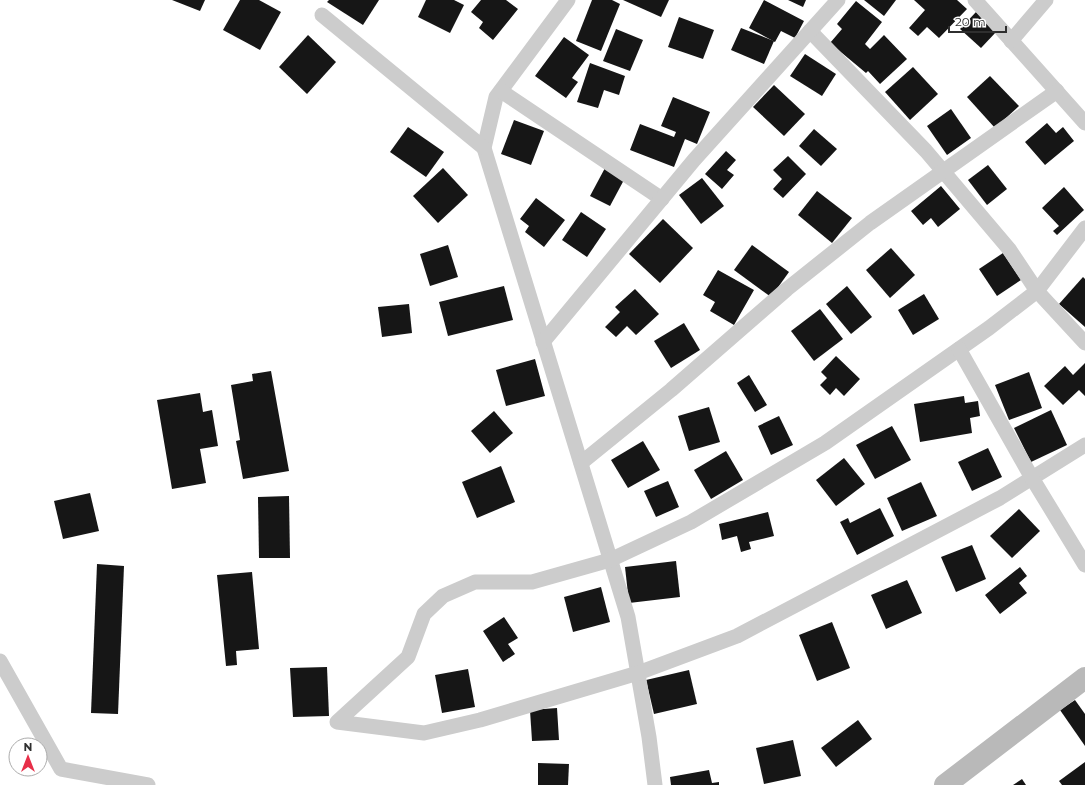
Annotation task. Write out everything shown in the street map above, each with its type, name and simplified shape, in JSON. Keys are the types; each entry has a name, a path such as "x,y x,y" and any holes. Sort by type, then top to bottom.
{"main road":[{"path":"945,785 1085,678"}],"street":[{"path":"568,0 496,97 484,148 628,617 649,737 655,785"},
{"path":"544,342 694,160 838,0"},
{"path":"975,0 1085,123"},
{"path":"1011,40 1046,0"},
{"path":"322,15 484,148"},
{"path":"810,31 944,171 1008,249 1037,291 1085,343"},
{"path":"501,91 662,199"},
{"path":"580,463 671,390 793,284 870,223 1057,91"},
{"path":"1085,228 1037,291 989,328 825,443 691,522 610,560 532,582 475,582 443,596 424,614 408,657 337,722 424,734 480,720 638,673 737,636 1000,498 1085,445"},
{"path":"959,349 1032,478 1085,565"},
{"path":"0,661 61,769 148,785"}],"building":[{"path":"172,0 205,0 200,11"},
{"path":"240,0 259,0 281,12 260,50 223,30"},
{"path":"329,0 379,0 363,25 327,2"},
{"path":"426,0 454,0 464,5 450,33 418,17"},
{"path":"481,0 506,0 518,9 493,40 479,28 483,22 471,12"},
{"path":"592,0 612,0 620,4 601,51 576,41"},
{"path":"623,0 669,0 661,17"},
{"path":"764,0 804,21 795,38 781,31 775,42 749,28"},
{"path":"788,0 806,0 803,7"},
{"path":"864,0 896,0 884,16"},
{"path":"914,0 957,0 967,9 939,38 927,27 918,36 909,28 925,10"},
{"path":"856,1 882,22 865,44 870,49 884,35 907,59 880,84 868,71 866,73 830,43 842,29 837,24"},
{"path":"976,12 997,31 981,48 960,29"},
{"path":"679,17 714,30 703,59 668,47"},
{"path":"741,28 774,41 764,64 731,50"},
{"path":"616,29 643,40 630,71 603,61"},
{"path":"308,35 336,62 307,94 279,67"},
{"path":"564,37 589,55 572,78 578,82 566,98 535,76"},
{"path":"805,54 836,74 822,96 790,76"},
{"path":"590,63 625,76 619,95 604,90 598,108 577,102"},
{"path":"913,67 938,94 910,120 885,92"},
{"path":"990,76 1019,106 995,128 967,97"},
{"path":"774,85 805,114 784,136 753,107"},
{"path":"673,97 710,112 697,144 685,139 674,167 630,150 640,124 674,137 676,132 661,126"},
{"path":"951,109 971,138 947,155 927,126"},
{"path":"514,120 544,131 531,165 501,154"},
{"path":"1047,123 1056,133 1063,127 1074,141 1045,165 1025,142"},
{"path":"408,127 444,152 426,177 390,152"},
{"path":"814,129 837,149 821,166 799,146"},
{"path":"726,151 736,160 727,170 734,175 722,189 705,174"},
{"path":"788,156 806,174 783,198 773,189 782,179 773,170"},
{"path":"988,165 1007,189 987,205 968,180"},
{"path":"443,168 468,195 438,223 413,196"},
{"path":"605,168 625,178 610,206 590,196"},
{"path":"702,178 724,206 701,224 679,195"},
{"path":"941,186 960,209 938,227 931,218 923,225 911,211"},
{"path":"1064,187 1084,210 1057,235 1053,231 1059,226 1042,208"},
{"path":"817,191 852,218 832,243 798,215"},
{"path":"536,198 565,220 544,247 525,232 529,226 520,219"},
{"path":"581,212 606,229 587,257 562,240"},
{"path":"663,219 693,248 660,283 629,254"},
{"path":"448,245 458,277 430,286 420,254"},
{"path":"752,245 789,272 771,297 734,270"},
{"path":"891,248 915,275 890,298 866,270"},
{"path":"1003,253 1021,280 997,296 979,269"},
{"path":"718,270 754,290 734,325 710,311 715,302 703,295"},
{"path":"1083,277 1085,279 1085,327 1059,304"},
{"path":"504,286 513,320 448,336 439,302"},
{"path":"847,286 872,317 851,334 826,304"},
{"path":"635,289 659,314 636,335 627,326 616,337 605,327 620,312 615,307"},
{"path":"924,294 939,319 913,335 898,310"},
{"path":"409,304 412,333 382,337 378,307"},
{"path":"820,309 843,339 814,361 791,331"},
{"path":"684,323 700,350 671,368 654,341"},
{"path":"836,356 860,379 844,396 836,388 830,395 820,385 827,378 821,372"},
{"path":"535,359 545,396 506,406 496,370"},
{"path":"1085,363 1085,396 1079,390 1063,405 1044,386 1065,366 1073,375"},
{"path":"271,371 289,471 243,479 236,441 240,440 231,385 253,381 252,374"},
{"path":"1029,372 1042,408 1009,420 995,385"},
{"path":"749,375 767,405 755,412 737,383"},
{"path":"200,393 203,412 212,410 218,446 200,449 206,483 172,489 157,400"},
{"path":"964,396 965,403 978,401 980,416 970,418 972,433 920,442 914,404"},
{"path":"709,407 720,442 689,451 678,416"},
{"path":"1051,410 1067,445 1031,462 1014,428"},
{"path":"494,411 513,433 490,453 471,431"},
{"path":"779,416 793,445 771,455 758,426"},
{"path":"892,426 911,460 875,479 856,445"},
{"path":"643,441 660,470 628,488 611,460"},
{"path":"988,448 1002,477 972,491 958,462"},
{"path":"726,451 743,480 711,499 694,470"},
{"path":"844,458 865,484 836,506 816,480"},
{"path":"501,466 515,502 477,518 462,482"},
{"path":"668,481 679,507 656,517 644,491"},
{"path":"921,482 937,516 902,531 887,498"},
{"path":"90,493 99,531 63,539 54,501"},
{"path":"289,496 290,558 259,558 258,497"},
{"path":"880,508 894,536 857,555 840,522 848,518 850,523"},
{"path":"1019,509 1040,531 1012,558 990,536"},
{"path":"768,512 774,536 749,542 751,549 741,552 737,536 722,540 719,524"},
{"path":"972,545 986,579 956,592 941,557"},
{"path":"676,561 680,597 629,603 625,567"},
{"path":"97,564 124,566 118,714 91,713"},
{"path":"1020,567 1027,576 1019,583 1027,593 1000,614 985,595"},
{"path":"252,572 259,649 236,651 237,665 226,666 217,575"},
{"path":"907,580 922,613 886,629 871,595"},
{"path":"601,587 610,622 573,632 564,597"},
{"path":"504,617 518,638 508,644 515,654 503,662 483,631"},
{"path":"832,622 850,668 817,681 799,635"},
{"path":"327,667 329,716 293,717 290,668"},
{"path":"468,669 475,707 442,713 435,675"},
{"path":"689,670 697,704 654,714 646,680"},
{"path":"1075,700 1085,714 1085,746 1060,710"},
{"path":"557,708 559,740 532,741 530,710"},
{"path":"858,720 872,739 836,767 821,748"},
{"path":"793,740 801,776 764,784 756,748"},
{"path":"1085,762 1085,785 1062,785 1059,781"},
{"path":"538,763 569,764 568,785 538,785"},
{"path":"709,770 712,783 719,782 719,785 671,785 670,777"},
{"path":"1022,779 1026,785 1013,785"}]}
